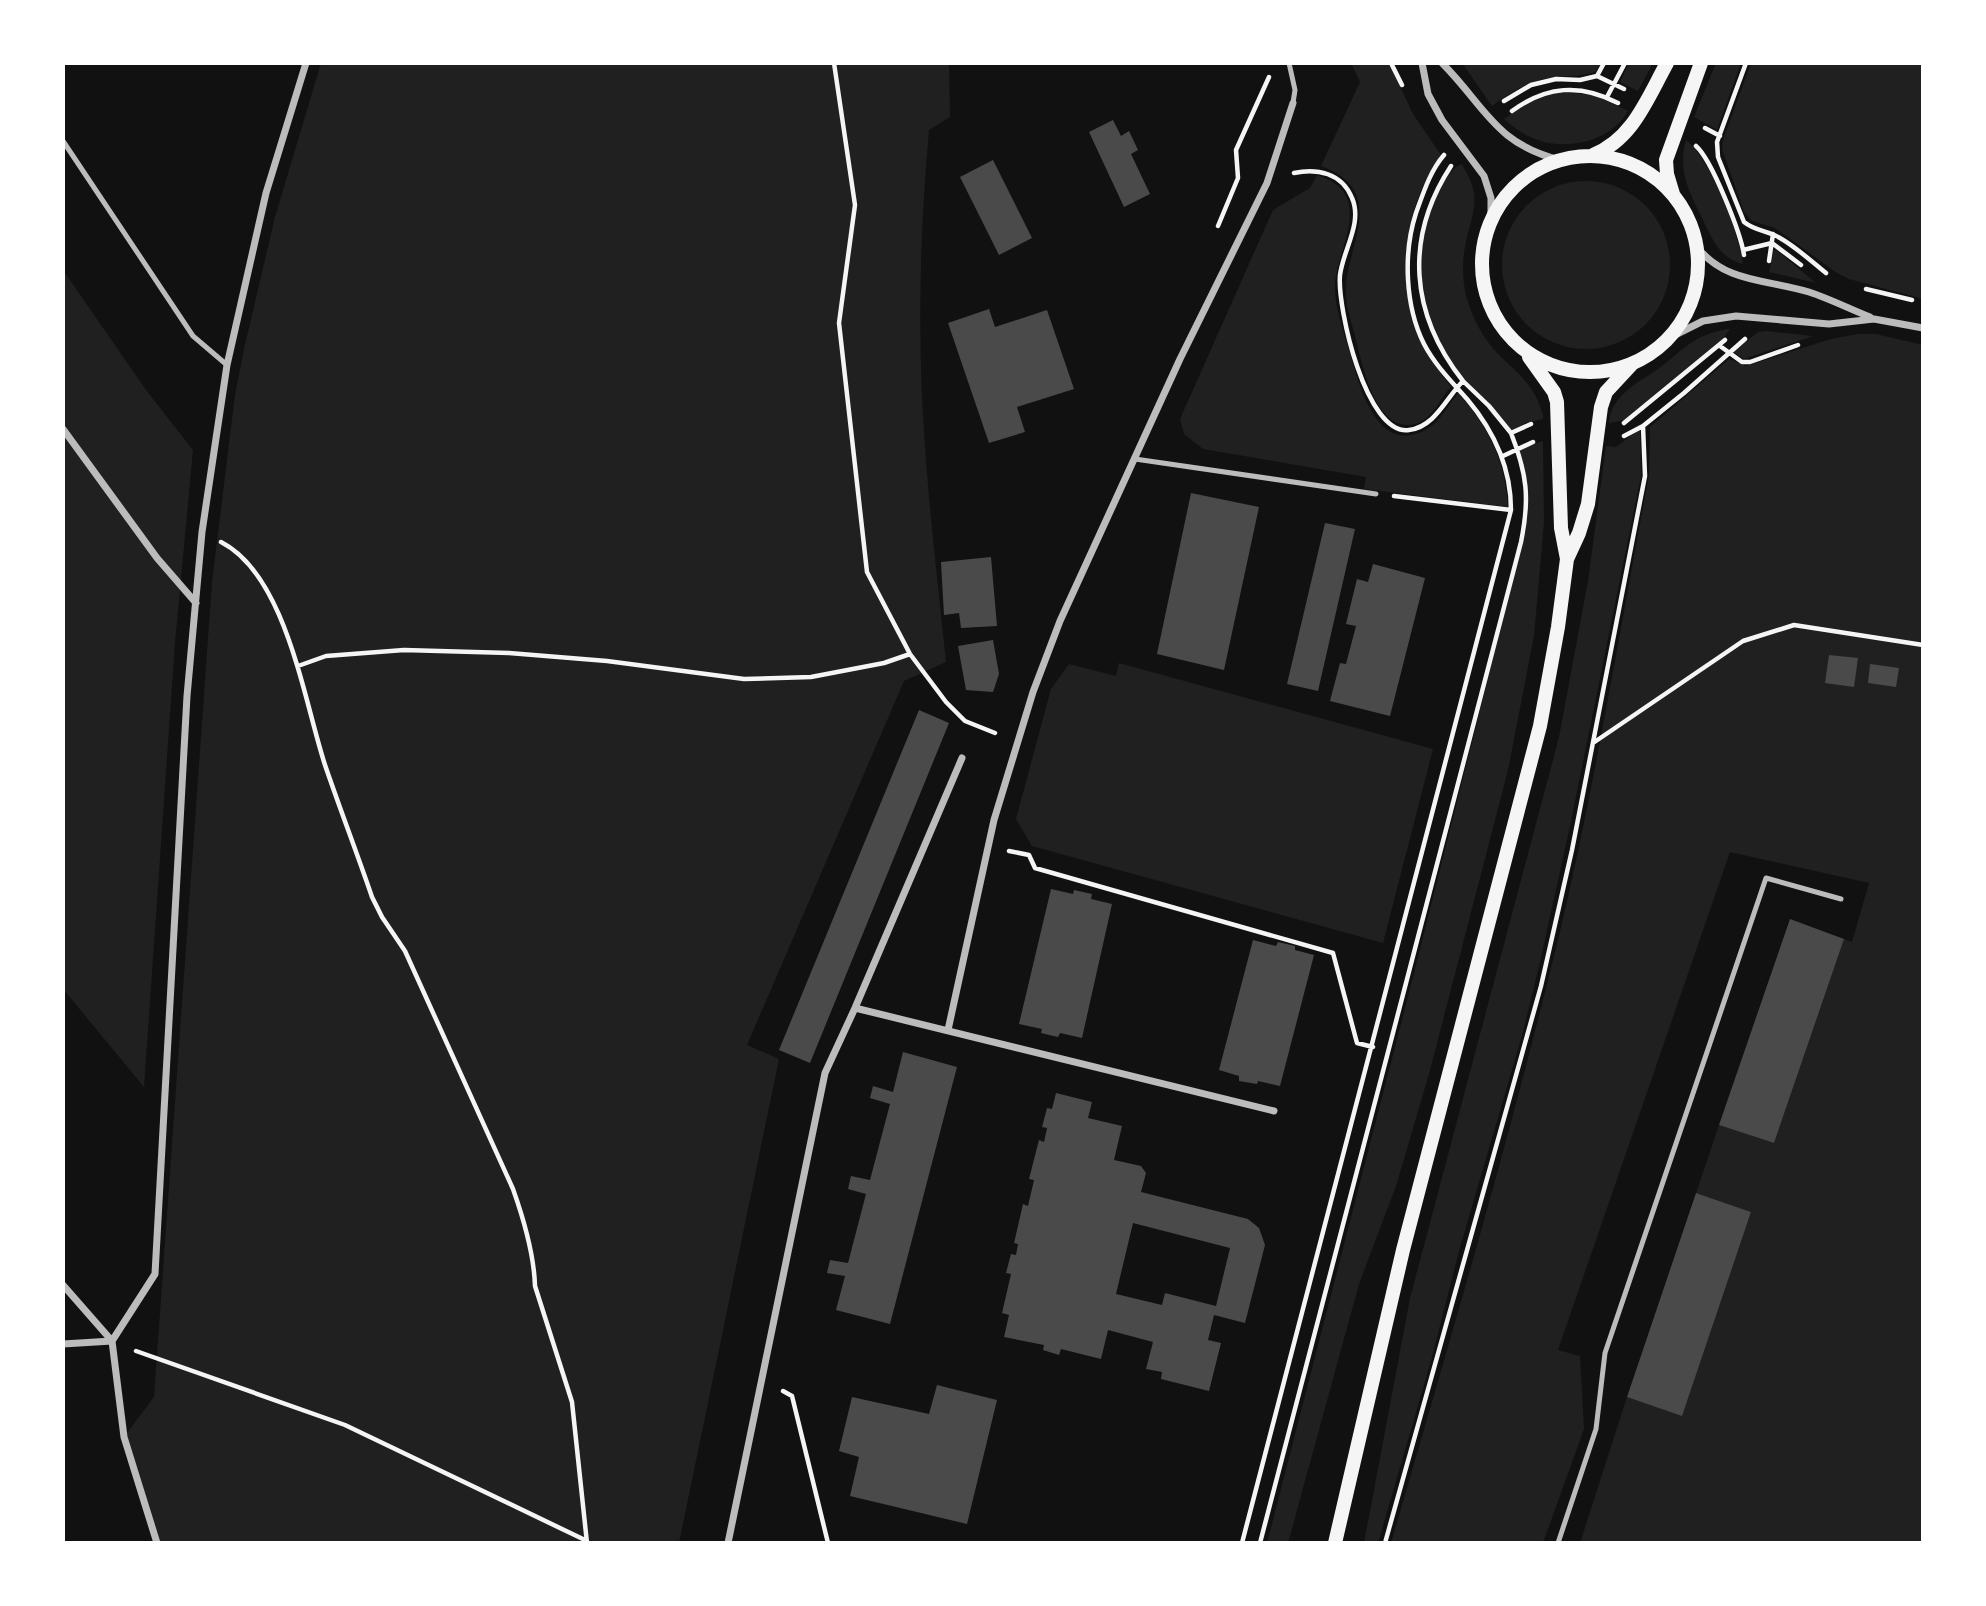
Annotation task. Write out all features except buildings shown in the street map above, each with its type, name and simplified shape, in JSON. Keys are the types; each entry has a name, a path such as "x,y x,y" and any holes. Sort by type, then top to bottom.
{"main road":[{"path":"1567,559 1559,504 1557,402 1554,392 1493,312 1485,291 1483,247 1498,206 1529,174 1559,160 1592,155 1609,149 1623,137 1667,63"},
{"path":"1521,347 1560,368 1581,372 1600,371 1632,363 1654,351 1669,338 1690,306 1696,287 1696,246 1687,216 1674,195 1667,174 1666,160 1701,63"},
{"path":"1592,155 1614,158 1635,166 1656,178 1674,195"},
{"path":"1335,1543 1403,1250 1540,726 1567,559 1588,504 1601,407 1606,392 1632,363"}],"street":[{"path":"112,1341 155,1274 187,696 202,532 227,365 266,193 306,63"},
{"path":"1422,63 1428,94 1442,120 1484,176 1491,198 1492,219"},
{"path":"1443,63 1514,142 1527,150 1559,160"},
{"path":"948,1030 995,820 1033,692 1060,621 1180,359 1267,183 1293,103"},
{"path":"1696,246 1716,267 1735,274 1809,292 1874,319 1923,328"},
{"path":"1669,338 1703,321 1722,317 1829,324 1874,319"},
{"path":"63,429 156,558 196,603"},
{"path":"727,1543 825,1073 962,758"},
{"path":"855,1008 1274,1111"},
{"path":"63,1285 112,1341 124,1437 157,1543"},
{"path":"63,1345 112,1341"}],"lane":[{"path":"1289,63 1295,90 1293,103"},
{"path":"63,141 194,336 227,365"},
{"path":"1135,459 1376,494"},
{"path":"1558,1543 1596,1429 1605,1353 1766,878 1841,899"}],"path":[{"path":"834,63 855,205 839,323 867,572 910,654 946,702 965,721 995,733"},
{"path":"1597,76 1604,63"},
{"path":"1607,97 1625,63"},
{"path":"1746,63 1717,142 1718,157 1744,222 1752,228 1773,234 1836,278"},
{"path":"1500,103 1531,85 1556,79 1580,80 1597,76 1625,89"},
{"path":"1502,117 1538,94 1553,90 1585,91 1620,104"},
{"path":"1692,142 1702,150 1712,169 1745,258"},
{"path":"1242,1543 1511,510 1511,487 1503,456 1475,410 1433,358 1417,325 1410,298 1408,260 1412,227 1424,190 1440,159 1451,148"},
{"path":"1260,1543 1521,542 1527,505 1527,486 1521,458 1511,433 1450,364 1431,328 1419,284 1419,259 1426,216 1440,185 1456,160"},
{"path":"1267,183 1312,170 1334,177 1352,196 1355,219 1340,273 1340,300 1367,392 1374,408 1382,417 1401,430 1423,426 1433,419 1463,381"},
{"path":"1767,271 1773,234"},
{"path":"1857,286 1923,303"},
{"path":"1614,444 1643,426 1747,337"},
{"path":"1620,424 1629,420 1720,346"},
{"path":"1511,433 1542,422"},
{"path":"1385,1543 1541,986 1645,476 1643,426"},
{"path":"1503,456 1544,439"},
{"path":"1376,494 1511,510"},
{"path":"202,532 233,548 263,582 292,647 322,756 372,897 405,951 521,1211 534,1269 535,1286 572,1402 586,1541"},
{"path":"1592,743 1743,641 1794,625 1923,645"},
{"path":"298,666 326,656 404,650 509,653 595,660 744,679 811,677 884,663 910,654"},
{"path":"989,846 1028,855 1035,868 1334,953 1357,1043 1373,1047"},
{"path":"112,1341 182,1369 345,1426 586,1541"},
{"path":"760,1380 792,1396 828,1543"}],"shaded area":[{"path":"321,63 949,63 950,117 929,130 920,295 926,460 946,662 904,681 747,1045 779,1059 679,1543 157,1543 124,1437 154,1397 212,582 235,395 275,217"},
{"path":"1351,63 1389,63 1413,114 1441,155 1418,199 1407,249 1406,274 1415,324 1433,363 1451,387 1431,414 1415,424 1401,424 1390,418 1380,408 1367,378 1346,295 1348,271 1359,223 1358,200 1353,188 1344,178 1321,166 1360,82"},
{"path":"1462,63 1601,63 1595,72 1531,83 1492,106"},
{"path":"1629,63 1653,63 1638,91 1620,82"},
{"path":"1716,63 1741,63 1717,130 1694,117"},
{"path":"1751,63 1923,63 1923,299 1849,279 1775,228 1752,221 1744,212 1722,149"},
{"path":"1559,92 1595,95 1628,111 1621,121 1601,136 1565,144 1531,137 1504,119 1530,101"},
{"path":"1686,140 1714,179 1736,234 1743,264 1734,261 1720,250 1694,202 1683,168"},
{"path":"1462,164 1470,179 1474,200 1463,262 1468,304 1488,343 1532,389 1543,416 1543,419 1525,423 1512,431 1451,361 1439,341 1425,298 1422,252 1425,229 1444,182 1452,171"},
{"path":"1317,175 1336,184 1348,201 1349,223 1335,290 1341,322 1359,382 1373,414 1383,426 1395,434 1410,435 1432,426 1458,393 1487,432 1503,474 1508,507 1364,489 1366,477 1203,449 1184,434 1180,419 1273,210 1310,188"},
{"path":"1586,181 1618,187 1646,205 1664,233 1670,265 1664,297 1646,325 1618,343 1586,349 1554,343 1526,325 1508,297 1502,265 1508,233 1526,205 1554,187"},
{"path":"1774,249 1780,253 1816,283 1769,272"},
{"path":"63,270 146,390 193,450 175,643 144,1087 63,989"},
{"path":"1730,329 1720,343 1625,420 1609,423 1620,397 1634,385 1696,339"},
{"path":"1758,332 1813,336 1744,359 1733,352"},
{"path":"1876,334 1923,345 1923,1543 1580,1543 1627,1397 1682,1415 1751,1212 1696,1193 1719,1125 1774,1143 1844,939 1852,942 1869,883 1730,852 1558,1350 1580,1356 1584,1429 1543,1543 1391,1543 1491,1194 1577,858 1649,475 1650,427 1729,359 1746,366 1831,339"},
{"path":"1640,429 1641,476 1569,831 1523,1032 1378,1543 1364,1543 1410,1298 1559,737 1588,581 1606,446 1616,447"},
{"path":"1543,441 1544,522 1534,636 1508,770 1429,1074 1396,1186 1359,1284 1288,1543 1267,1543 1522,543 1527,496 1519,449"},
{"path":"1119,663 1433,749 1383,943 1032,846 1016,819 1051,689 1069,664 1116,676"}]}
